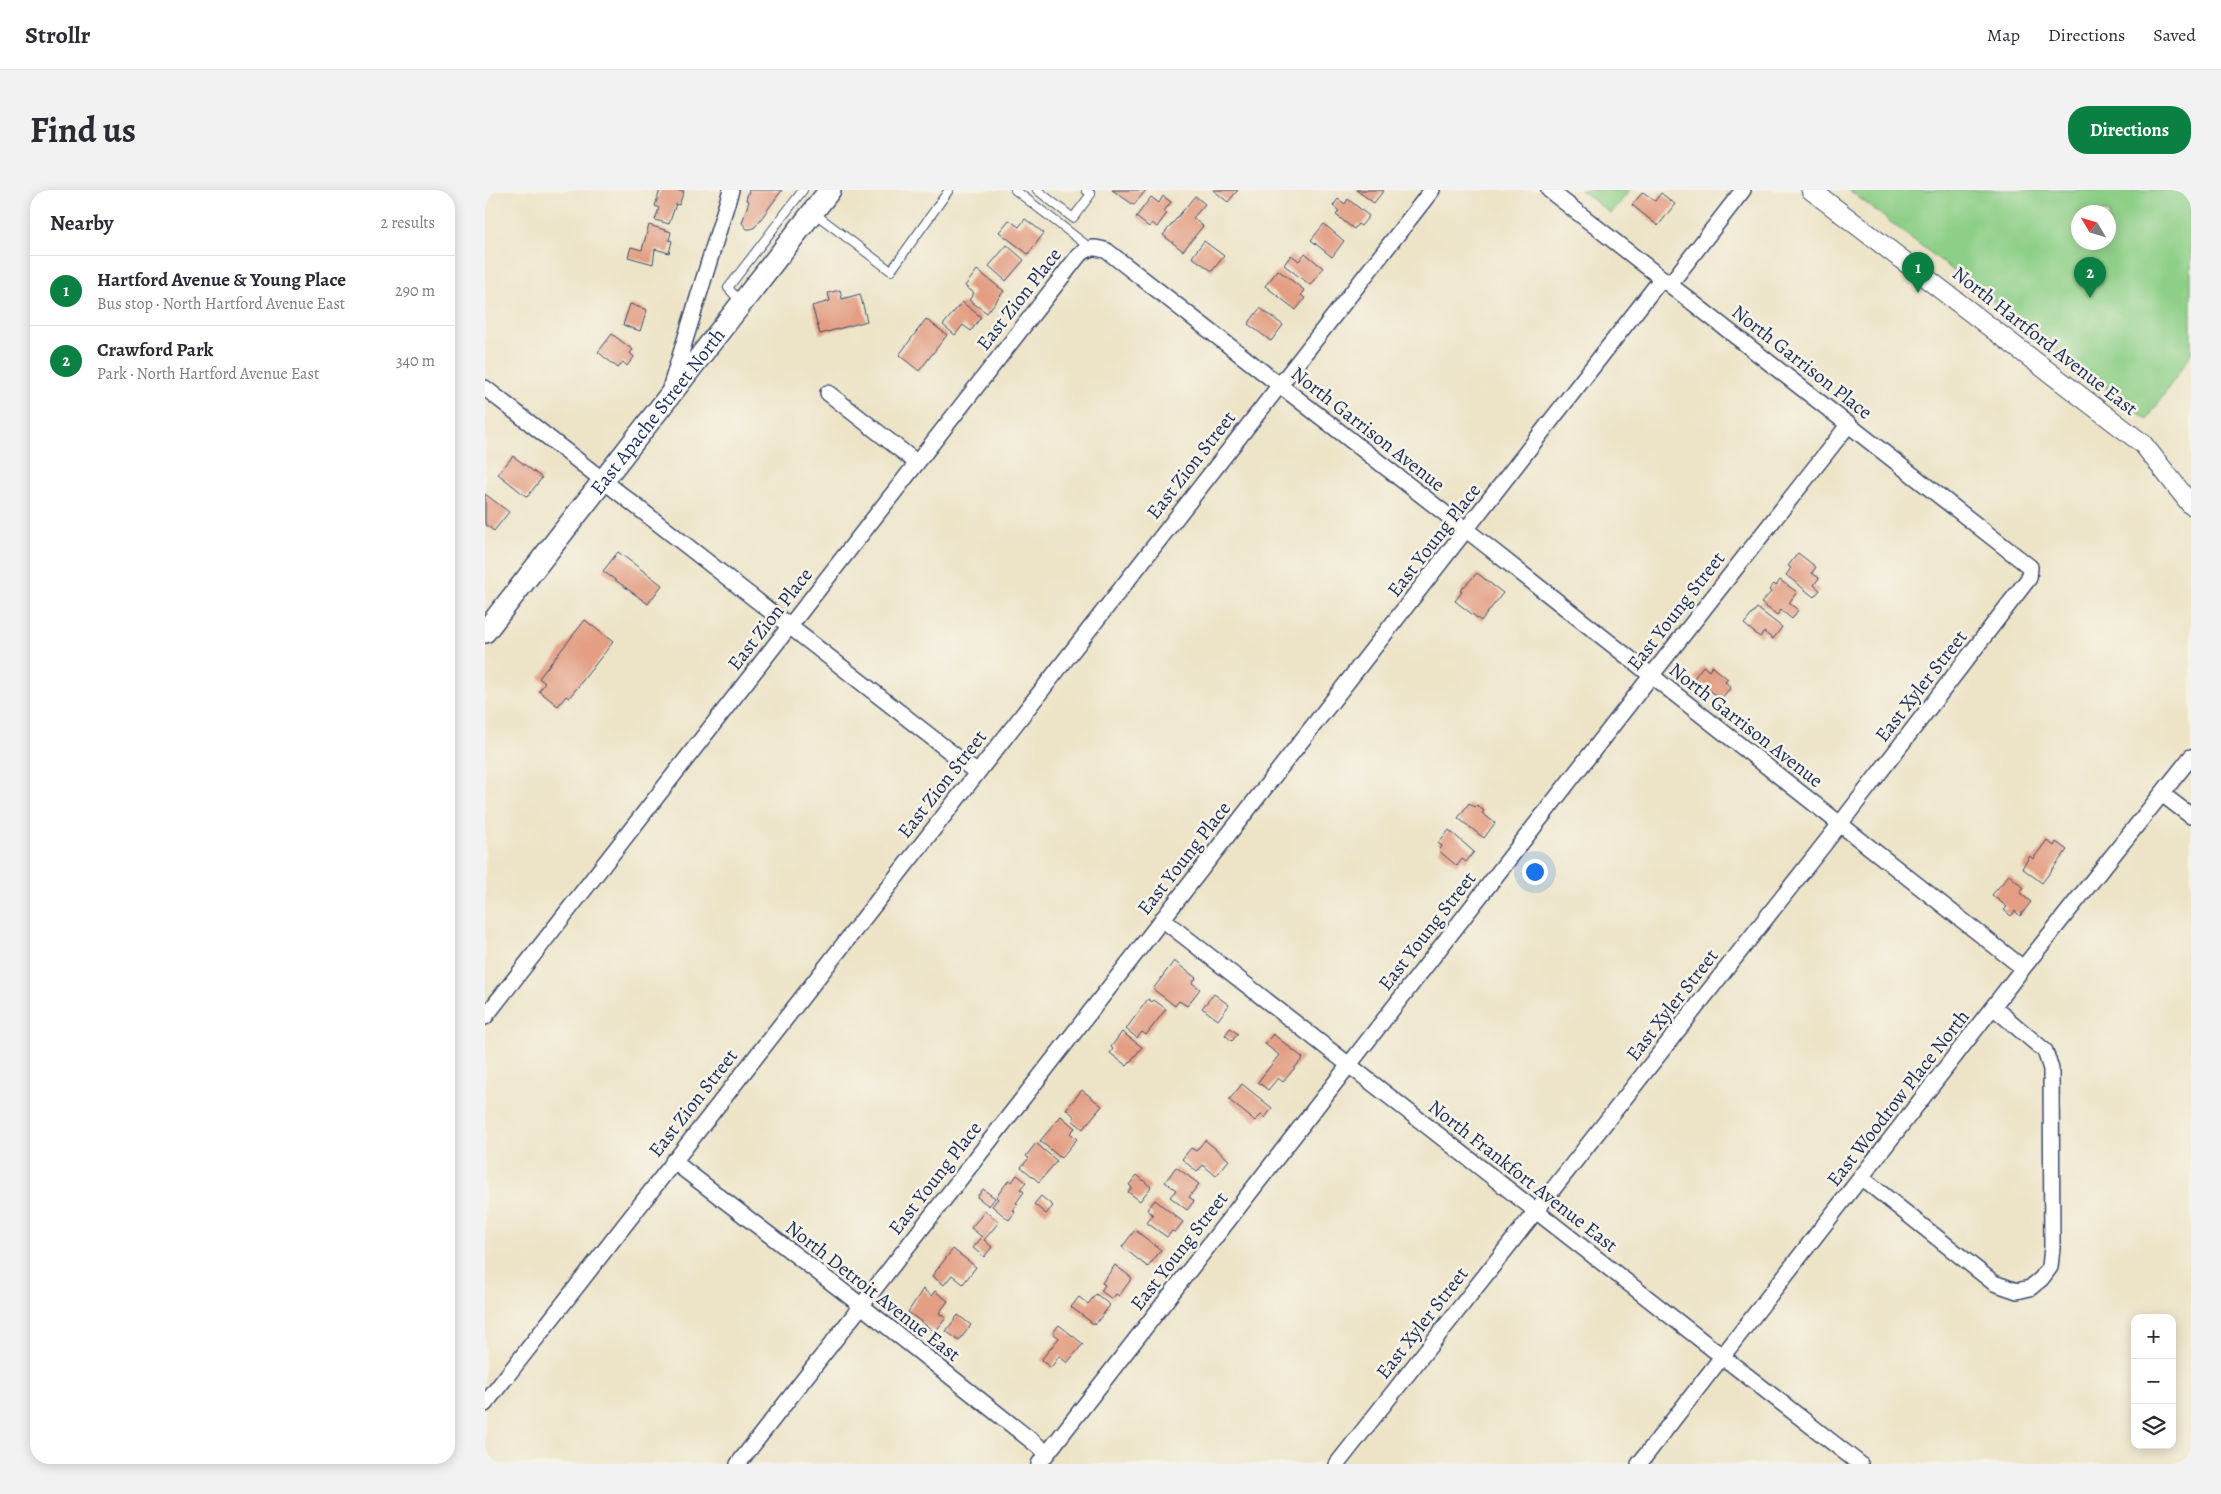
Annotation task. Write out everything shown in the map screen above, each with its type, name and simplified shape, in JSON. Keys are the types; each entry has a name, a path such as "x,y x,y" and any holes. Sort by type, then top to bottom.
{"main road":[{"name":"East Apache Street North","path":"485,632 830,190"}],"street":[{"path":"667,397 731,190"},
{"name":"East Zion Street","path":"485,1404 976,772 1432,190"},
{"name":"North Garrison Place","path":"1549,190 2030,567"},
{"name":"East Young Place","path":"737,1464 1467,530 1666,281 1743,190"},
{"name":"North Hartford Avenue East","path":"1811,190 2143,444 2191,505"},
{"name":"North Garrison Avenue","path":"1089,248 1097,247 1107,251 1467,530 2023,968"},
{"name":"East Zion Place","path":"485,1017 916,462 1079,255 1089,248"},
{"path":"485,388 976,772"},
{"path":"828,394 916,462"},
{"name":"East Young Street","path":"1043,1459 1849,424"},
{"name":"East Xyler Street","path":"1337,1464 1840,824 2024,586 2029,578 2030,567"},
{"name":"East Woodrow Place North","path":"1639,1464 2023,968 2191,757"},
{"path":"2162,794 2191,816"},
{"name":"North Frankfort Avenue East","path":"1162,919 1860,1464"},
{"path":"1862,1178 1994,1282 2017,1291 2029,1288 2041,1279 2050,1267 2052,1248 2051,1069 2045,1051 1993,1007"},
{"name":"North Detroit Avenue East","path":"673,1161 861,1306 1043,1459"}],"lane":[{"path":"741,304 727,288 803,190"},
{"path":"812,212 891,271 949,190"},
{"name":"North Garrison Avenue","path":"1015,190 1089,248"},
{"path":"1037,190 1073,218 1091,194 1086,190"}],"green space":[{"path":"1581,190 1630,190 1611,214"},
{"path":"1849,190 2191,190 2191,354 2147,420"}],"building":[{"path":"660,190 684,191 679,205 676,204 669,224 655,220 659,208 655,206"},
{"path":"749,190 782,190 755,227 747,229 742,223 749,201 746,200"},
{"path":"1112,190 1146,190 1134,205"},
{"path":"1213,190 1238,190 1228,202"},
{"path":"1356,190 1384,190 1374,203"},
{"path":"1643,192 1655,201 1661,193 1675,204 1658,226 1632,205"},
{"path":"1163,196 1171,202 1164,211 1167,213 1157,227 1152,223 1149,227 1136,217 1151,197 1159,203"},
{"path":"1195,196 1205,204 1193,218 1203,226 1183,251 1163,235"},
{"path":"1338,199 1345,204 1348,199 1369,216 1361,226 1358,224 1354,229 1336,215 1339,211 1333,206"},
{"path":"1025,219 1044,233 1028,254 999,232 1009,220 1019,227"},
{"path":"1324,224 1344,241 1332,257 1311,240"},
{"path":"649,225 671,232 669,240 672,241 669,253 655,249 653,264 628,257 631,247 642,250"},
{"path":"1204,241 1224,256 1212,271 1192,257"},
{"path":"1007,245 1024,260 1006,281 989,266"},
{"path":"1305,253 1323,268 1310,285 1284,265 1291,255 1299,261"},
{"path":"977,270 1004,291 987,313 969,300 974,293 965,286"},
{"path":"1278,270 1304,290 1301,295 1305,298 1296,310 1265,286"},
{"path":"840,290 842,299 860,294 867,321 820,334 812,306 830,301 828,293"},
{"path":"962,302 981,317 971,331 963,325 955,335 943,325"},
{"path":"630,304 647,310 640,331 623,325"},
{"path":"1260,308 1283,325 1271,341 1248,324"},
{"path":"926,319 947,335 919,371 899,355"},
{"path":"612,334 633,350 630,353 634,357 627,366 623,362 618,368 598,352"},
{"path":"513,456 542,478 527,497 498,474"},
{"path":"485,494 509,512 494,531 485,524"},
{"path":"618,552 662,585 648,604 603,571"},
{"path":"1798,553 1816,567 1812,573 1819,578 1814,585 1820,590 1814,597 1786,575 1791,568 1788,566"},
{"path":"1477,573 1503,593 1481,621 1455,601 1462,592 1460,591"},
{"path":"1780,580 1797,592 1789,603 1798,610 1792,619 1781,610 1777,615 1761,603 1771,592 1769,590 1774,584 1776,586"},
{"path":"1757,608 1782,627 1773,639 1764,632 1760,637 1744,624"},
{"path":"585,620 613,642 569,698 566,696 558,706 539,691 545,683 539,678"},
{"path":"1703,666 1709,671 1712,666 1728,679 1725,682 1731,687 1721,699 1694,678"},
{"path":"1469,803 1475,807 1477,805 1484,811 1482,813 1495,823 1484,838 1458,818"},
{"path":"1449,830 1474,852 1466,862 1462,859 1457,866 1439,851 1442,846 1438,843"},
{"path":"2047,840 2054,846 2056,842 2067,850 2042,883 2022,868 2030,856 2033,859"},
{"path":"2009,875 2024,888 2020,893 2031,902 2020,916 2015,911 2011,916 2004,910 2007,907 1992,895"},
{"path":"1174,961 1196,978 1192,983 1200,989 1187,1006 1179,1001 1175,1006 1153,989"},
{"path":"1214,994 1229,1005 1218,1020 1202,1008"},
{"path":"1148,999 1152,1002 1154,1000 1166,1009 1146,1035 1142,1032 1137,1038 1126,1029"},
{"path":"1230,1028 1238,1034 1232,1041 1225,1035"},
{"path":"1122,1032 1142,1047 1127,1066 1110,1053 1113,1049 1111,1047"},
{"path":"1273,1034 1303,1058 1283,1082 1278,1078 1268,1090 1258,1082 1279,1055 1265,1044"},
{"path":"1242,1084 1272,1108 1265,1118 1261,1115 1255,1121 1229,1100"},
{"path":"1082,1090 1102,1106 1083,1129 1072,1120 1075,1117 1066,1109"},
{"path":"1061,1116 1075,1128 1070,1133 1077,1139 1061,1158 1040,1141"},
{"path":"1205,1140 1229,1160 1216,1176 1203,1165 1197,1172 1182,1159 1191,1148 1196,1151"},
{"path":"1036,1143 1057,1161 1039,1182 1021,1167 1029,1158 1026,1156"},
{"path":"1176,1167 1199,1184 1189,1197 1194,1201 1187,1210 1170,1197 1176,1190 1165,1182"},
{"path":"1017,1175 1026,1182 1020,1189 1024,1192 1016,1203 1018,1204 1013,1210 1015,1212 1009,1220 992,1206 998,1199 996,1197 1009,1180 1012,1182"},
{"path":"1137,1175 1151,1187 1140,1201 1128,1192 1132,1187 1129,1185"},
{"path":"983,1189 995,1198 989,1206 977,1197"},
{"path":"1041,1196 1053,1206 1046,1214 1034,1204"},
{"path":"1155,1200 1183,1222 1175,1232 1172,1231 1167,1237 1147,1223 1153,1215 1147,1210"},
{"path":"985,1211 999,1222 984,1240 992,1247 984,1257 973,1248 982,1237 971,1228"},
{"path":"1135,1230 1161,1250 1148,1267 1122,1247"},
{"path":"953,1249 976,1267 963,1284 952,1275 944,1285 932,1276"},
{"path":"1115,1265 1132,1278 1119,1296 1116,1294 1112,1299 1101,1291 1105,1285 1102,1283"},
{"path":"923,1289 931,1296 935,1291 948,1301 939,1313 946,1318 935,1332 908,1312"},
{"path":"1096,1294 1110,1305 1095,1325 1071,1307 1079,1297 1088,1304"},
{"path":"958,1315 971,1325 959,1341 946,1331"},
{"path":"1059,1325 1083,1344 1067,1363 1059,1356 1051,1368 1041,1360 1059,1338 1053,1333"}],"place":[{"name":"Hartford Avenue & Young Place","path":"1918,293"},
{"name":"Crawford Park","path":"2090,298"}]}
